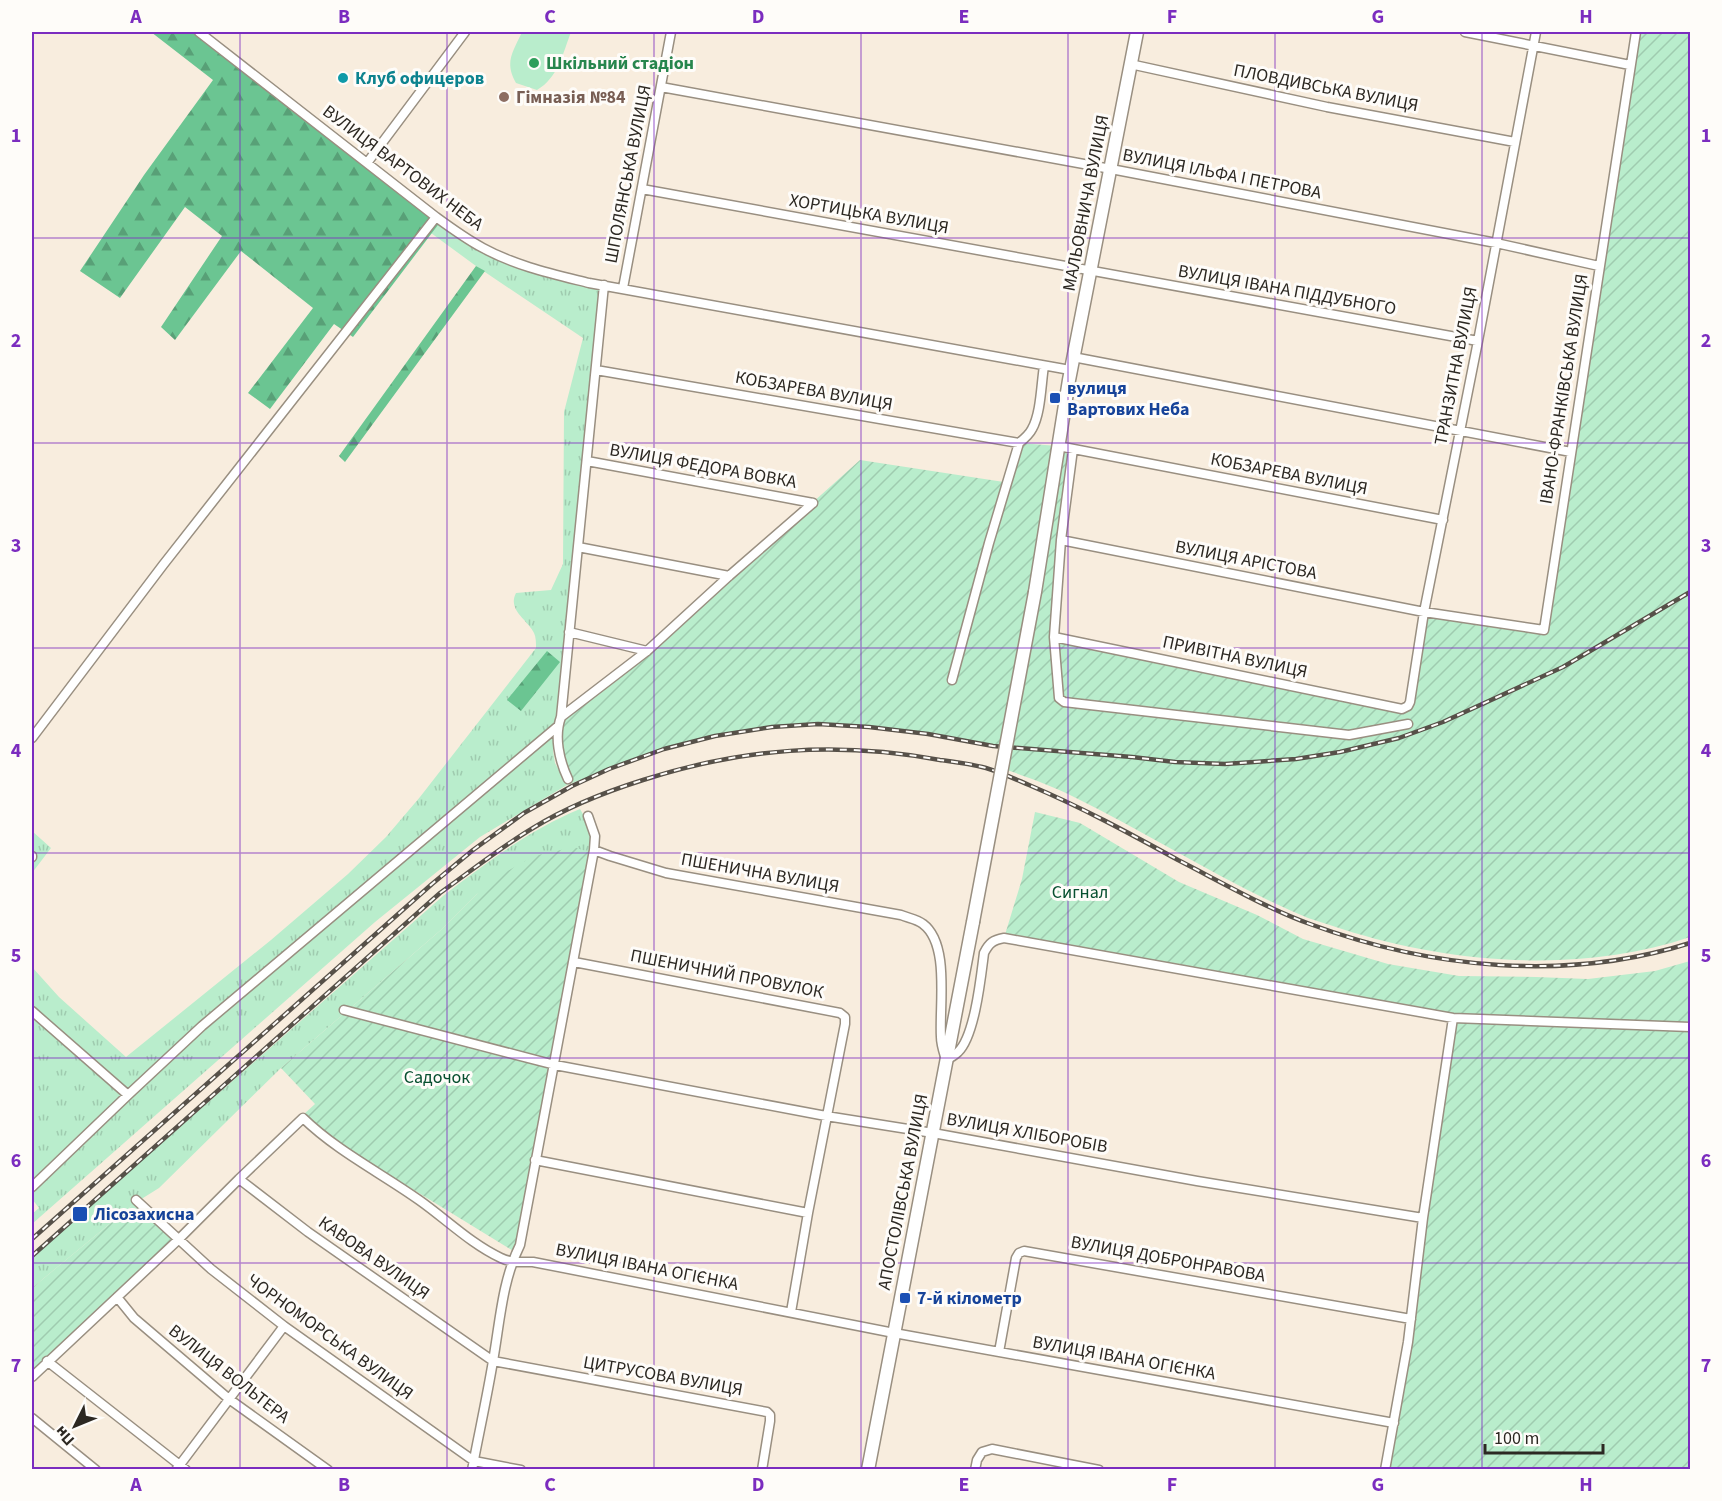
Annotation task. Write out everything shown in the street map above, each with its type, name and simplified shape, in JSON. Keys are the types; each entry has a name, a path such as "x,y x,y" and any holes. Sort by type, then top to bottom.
{"street":[{"name":"ВУЛИЦЯ ВАРТОВИХ НЕБА","path":"199,32 435,217 462,236 503,257 536,270 604,285 1044,366 1460,431 1571,452"},
{"path":"367,163 465,32"},
{"name":"ШПОЛЯНСЬКА ВУЛИЦЯ","path":"623,288 672,32"},
{"name":"МАЛЬОВНИЧА ВУЛИЦЯ","path":"1071,369 1137,32"},
{"path":"1465,32 1630,65"},
{"name":"ТРАНЗИТНА ВУЛИЦЯ","path":"1408,706 1424,612 1536,32"},
{"name":"ІВАНО-ФРАНКІВСЬКА ВУЛИЦЯ","path":"1424,612 1544,630 1636,32"},
{"name":"ПЛОВДИВСЬКА ВУЛИЦЯ","path":"1130,64 1327,107 1515,142"},
{"name":"ВУЛИЦЯ ІЛЬФА І ПЕТРОВА","path":"661,87 1111,169 1496,243 1599,266"},
{"name":"ХОРТИЦЬКА ВУЛИЦЯ","path":"642,189 1091,271"},
{"path":"32,738 163,565 435,217"},
{"name":"ВУЛИЦЯ ІВАНА ПІДДУБНОГО","path":"1091,271 1478,341"},
{"path":"32,1187 202,1026 557,726 561,717 604,285"},
{"path":"952,680 989,543 1022,441 1034,426 1037,416 1044,366"},
{"path":"1058,446 1071,369"},
{"name":"КОБЗАРЕВА ВУЛИЦЯ","path":"596,370 1022,441"},
{"name":"КОБЗАРЕВА ВУЛИЦЯ","path":"1058,446 1443,520"},
{"name":"АПОСТОЛІВСЬКА ВУЛИЦЯ","path":"868,1470 1035,592 1058,446"},
{"path":"1073,449 1061,540 1054,637 1059,698 1064,702 1349,735 1408,724"},
{"name":"ВУЛИЦЯ ФЕДОРА ВОВКА","path":"586,461 813,503 729,576"},
{"name":"ВУЛИЦЯ АРІСТОВА","path":"1061,540 1424,612"},
{"path":"578,547 729,576"},
{"path":"561,717 647,651 729,576"},
{"path":"569,633 647,651"},
{"name":"ПРИВІТНА ВУЛИЦЯ","path":"1054,637 1402,709 1408,706"},
{"path":"557,726 559,750 563,769 568,779"},
{"path":"473,1466 499,1316 512,1262 520,1245 594,850 595,836 588,816"},
{"name":"ПШЕНИЧНА ВУЛИЦЯ","path":"594,850 666,873 901,915 922,923 932,934 938,949 941,975 941,1041 946,1060"},
{"path":"946,1060 958,1053 973,1023 984,953 989,944 996,939 1004,938 1453,1018 1690,1027"},
{"name":"ПШЕНИЧНИЙ ПРОВУЛОК","path":"574,962 840,1012 845,1024 826,1116"},
{"name":"ВУЛИЦЯ ХЛІБОРОБІВ","path":"344,1010 555,1065 826,1116 1423,1218"},
{"path":"32,1011 128,1095"},
{"path":"1385,1470 1408,1342 1423,1218 1453,1018"},
{"path":"791,1312 826,1116"},
{"name":"ВУЛИЦЯ ІВАНА ОГІЄНКА","path":"32,1377 178,1240 303,1118 320,1134 420,1200 463,1233 502,1259 512,1262 533,1262 894,1333 1394,1423"},
{"path":"535,1160 808,1213"},
{"name":"КАВОВА ВУЛИЦЯ","path":"239,1179 308,1232 493,1361"},
{"name":"ЧОРНОМОРСЬКА ВУЛИЦЯ","path":"136,1200 212,1269 284,1326 473,1466 520,1470"},
{"name":"ВУЛИЦЯ ДОБРОНРАВОВА","path":"999,1352 1016,1258 1024,1251 1411,1319"},
{"name":"ВУЛИЦЯ ВОЛЬТЕРА","path":"117,1297 134,1318 229,1399 328,1470"},
{"path":"47,1361 181,1468 284,1326"},
{"name":"ЦИТРУСОВА ВУЛИЦЯ","path":"493,1361 767,1412 770,1415 770,1421 762,1470"},
{"path":"32,1418 96,1470"},
{"path":"975,1470 982,1452 992,1449 1099,1470"}],"green space":[{"path":"151,32 199,32 441,221 353,337 334,324 270,409 248,393 313,308 241,251 175,340 161,327 222,236 185,207 120,298 80,271 144,175 213,80"},
{"name":"Шкільний стадіон","path":"522,32 571,32 555,72 537,90 516,83 512,76 511,57"},
{"path":"1636,32 1690,32 1690,937 1648,949 1561,960 1471,957 1384,941 1312,919 1278,905 1065,793 1002,768 1006,748 928,734 819,724 772,727 715,736 664,749 567,785 559,750 561,717 647,651 860,460 1004,482 1019,443 1058,446 1072,458 1054,637 1402,709 1408,706 1424,612 1544,630"},
{"path":"441,221 503,257 604,285 561,717 554,725 555,763 567,785 480,837 375,922 32,1224 32,1214 39,1208 32,1199 32,967 59,997 126,1057 271,940 348,874 386,837 536,648 534,633 516,610 514,599 516,593 551,590 563,564 564,412 583,338 431,233"},
{"path":"476,266 485,271 345,462 339,456"},
{"path":"547,651 560,662 521,711 507,700"},
{"path":"580,809 589,830 591,853 477,894 442,929 281,1068 159,1188 135,1203 32,1288 32,1257 443,896 526,837"},
{"name":"Сигнал","path":"1035,812 1080,823 1179,882 1257,915 1303,939 1388,964 1459,976 1588,979 1655,971 1690,961 1690,1469 1385,1469 1453,1018 1004,938 1022,879"},
{"path":"32,831 51,848 32,873"},
{"name":"Садочок","path":"574,847 591,853 515,1252 321,1133 303,1115 315,1104 281,1068 502,874 534,856"},
{"path":"135,1203 174,1240 32,1371 32,1288"}],"railway":[{"path":"32,1239 473,850 524,813 572,786 609,769 664,749 715,736 772,727 818,724 928,734 993,746 1175,762 1225,764 1296,759 1340,752 1399,738 1443,722 1563,667 1690,592"},
{"path":"32,1256 440,893 486,859 546,820 586,801 643,780 717,761 790,751 827,750 901,754 986,768 1086,811 1227,886 1310,924 1356,939 1451,960 1499,965 1548,966 1596,963 1643,955 1690,943"}],"place":[{"name":"Шкільний стадіон","path":"534,63"},
{"name":"Клуб офицеров","path":"343,78"},
{"name":"Гімназія №84","path":"504,97"},
{"name":"вулиця Вартових Неба","path":"1055,398"},
{"name":"Лісозахисна","path":"80,1214"},
{"name":"7-й кілометр","path":"905,1298"}]}
